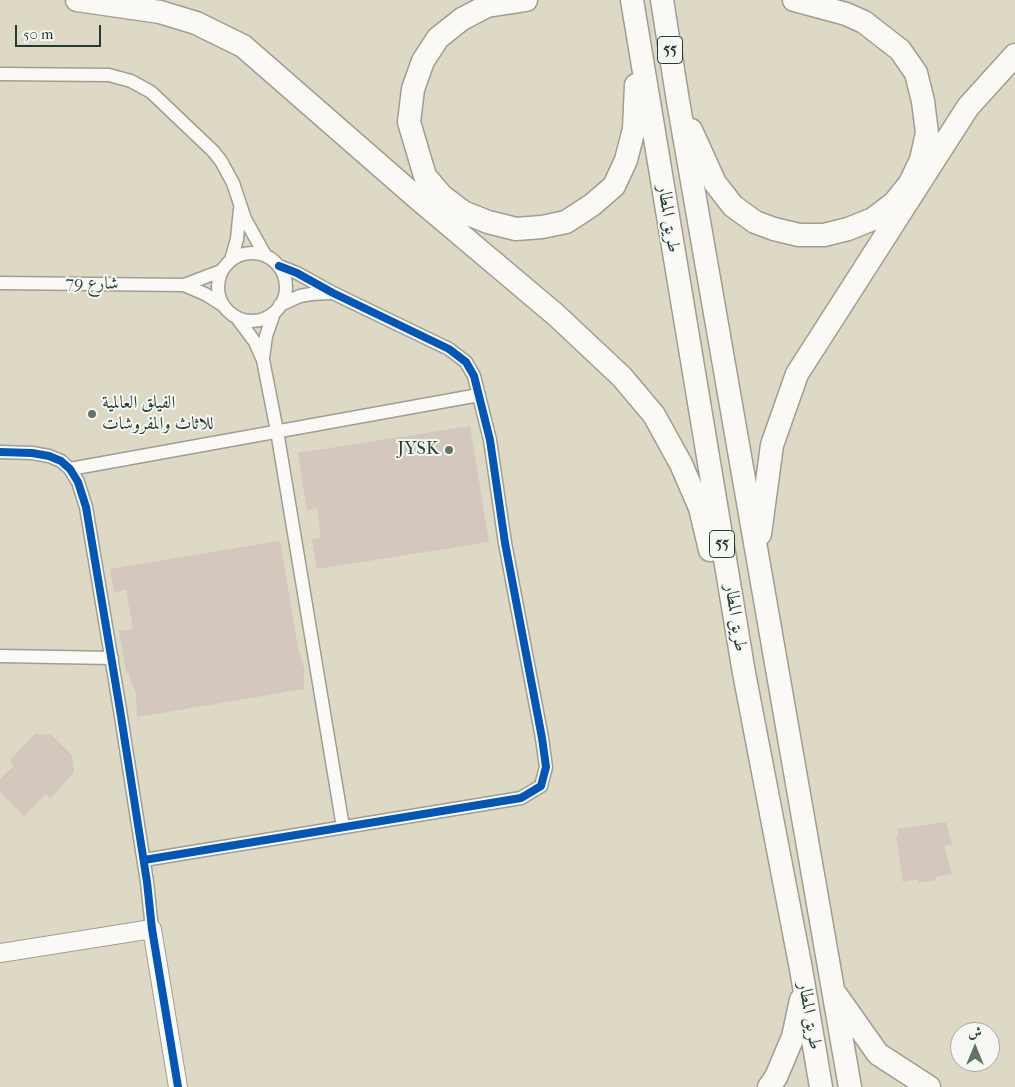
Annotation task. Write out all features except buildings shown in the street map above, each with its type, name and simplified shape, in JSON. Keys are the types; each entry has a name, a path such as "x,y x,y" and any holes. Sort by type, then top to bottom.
{"highway":[{"path":"77,0 160,12 196,23 243,46 556,315 622,377 654,415 681,464 700,508 731,636 744,673"},
{"path":"526,0 487,6 462,19 438,38 423,61 413,89 409,122 425,176 442,196 463,212 488,222 516,229 542,227 566,222 592,205 614,186 626,160 634,129 637,31"},
{"name":"طريق المطار","path":"632,0 744,673 821,1087"},
{"name":"طريق المطار","path":"662,0 850,1087"},
{"path":"678,101 715,183 733,206 755,222 774,230 799,235 824,235 848,230 873,219 894,203 910,183 921,160 927,133 923,101 916,73 900,50 864,22 846,14 794,0"},
{"path":"757,555 772,445 797,374 968,108 1015,55"},
{"path":"769,1087 776,1077 793,1037 804,990"},
{"path":"834,992 878,1054 929,1087"}],"street":[{"path":"0,74 109,76 126,79 141,86 159,99 221,161 233,183 240,207 265,255"},
{"path":"240,207 238,234 230,260 221,271 217,289 224,306 237,318 252,338 263,360 277,432 343,827"},
{"path":"144,860 521,798 541,786 546,767 505,543 490,440 474,376 466,362 449,349 333,294 279,266 265,255 258,253 243,254 230,260"},
{"path":"263,360 266,336 286,290 283,273 279,266"},
{"name":"شارع 79","path":"0,283 184,285 221,271"},
{"name":"شارع 79","path":"184,285 205,294 224,306"},
{"path":"237,318 260,320 295,298 311,294 333,294"},
{"path":"70,469 479,395"},
{"path":"0,452 32,453 49,456 61,461 70,469 78,482 86,507 112,658 144,860 152,929 178,1087"},
{"path":"0,656 112,658"},
{"path":"0,953 152,929"}],"cycle path":[{"path":"144,860 521,798 541,786 546,767 505,543 490,440 474,376 466,362 449,349 333,293 297,273 279,266"},
{"path":"0,452 32,453 49,456 61,461 70,469 78,482 86,507 120,710 147,882 152,929 178,1087"}],"place":[{"name":"الفيلق العالمية للاثاث والمفروشات","path":"92,414"},
{"name":"JYSK","path":"449,450"}]}
